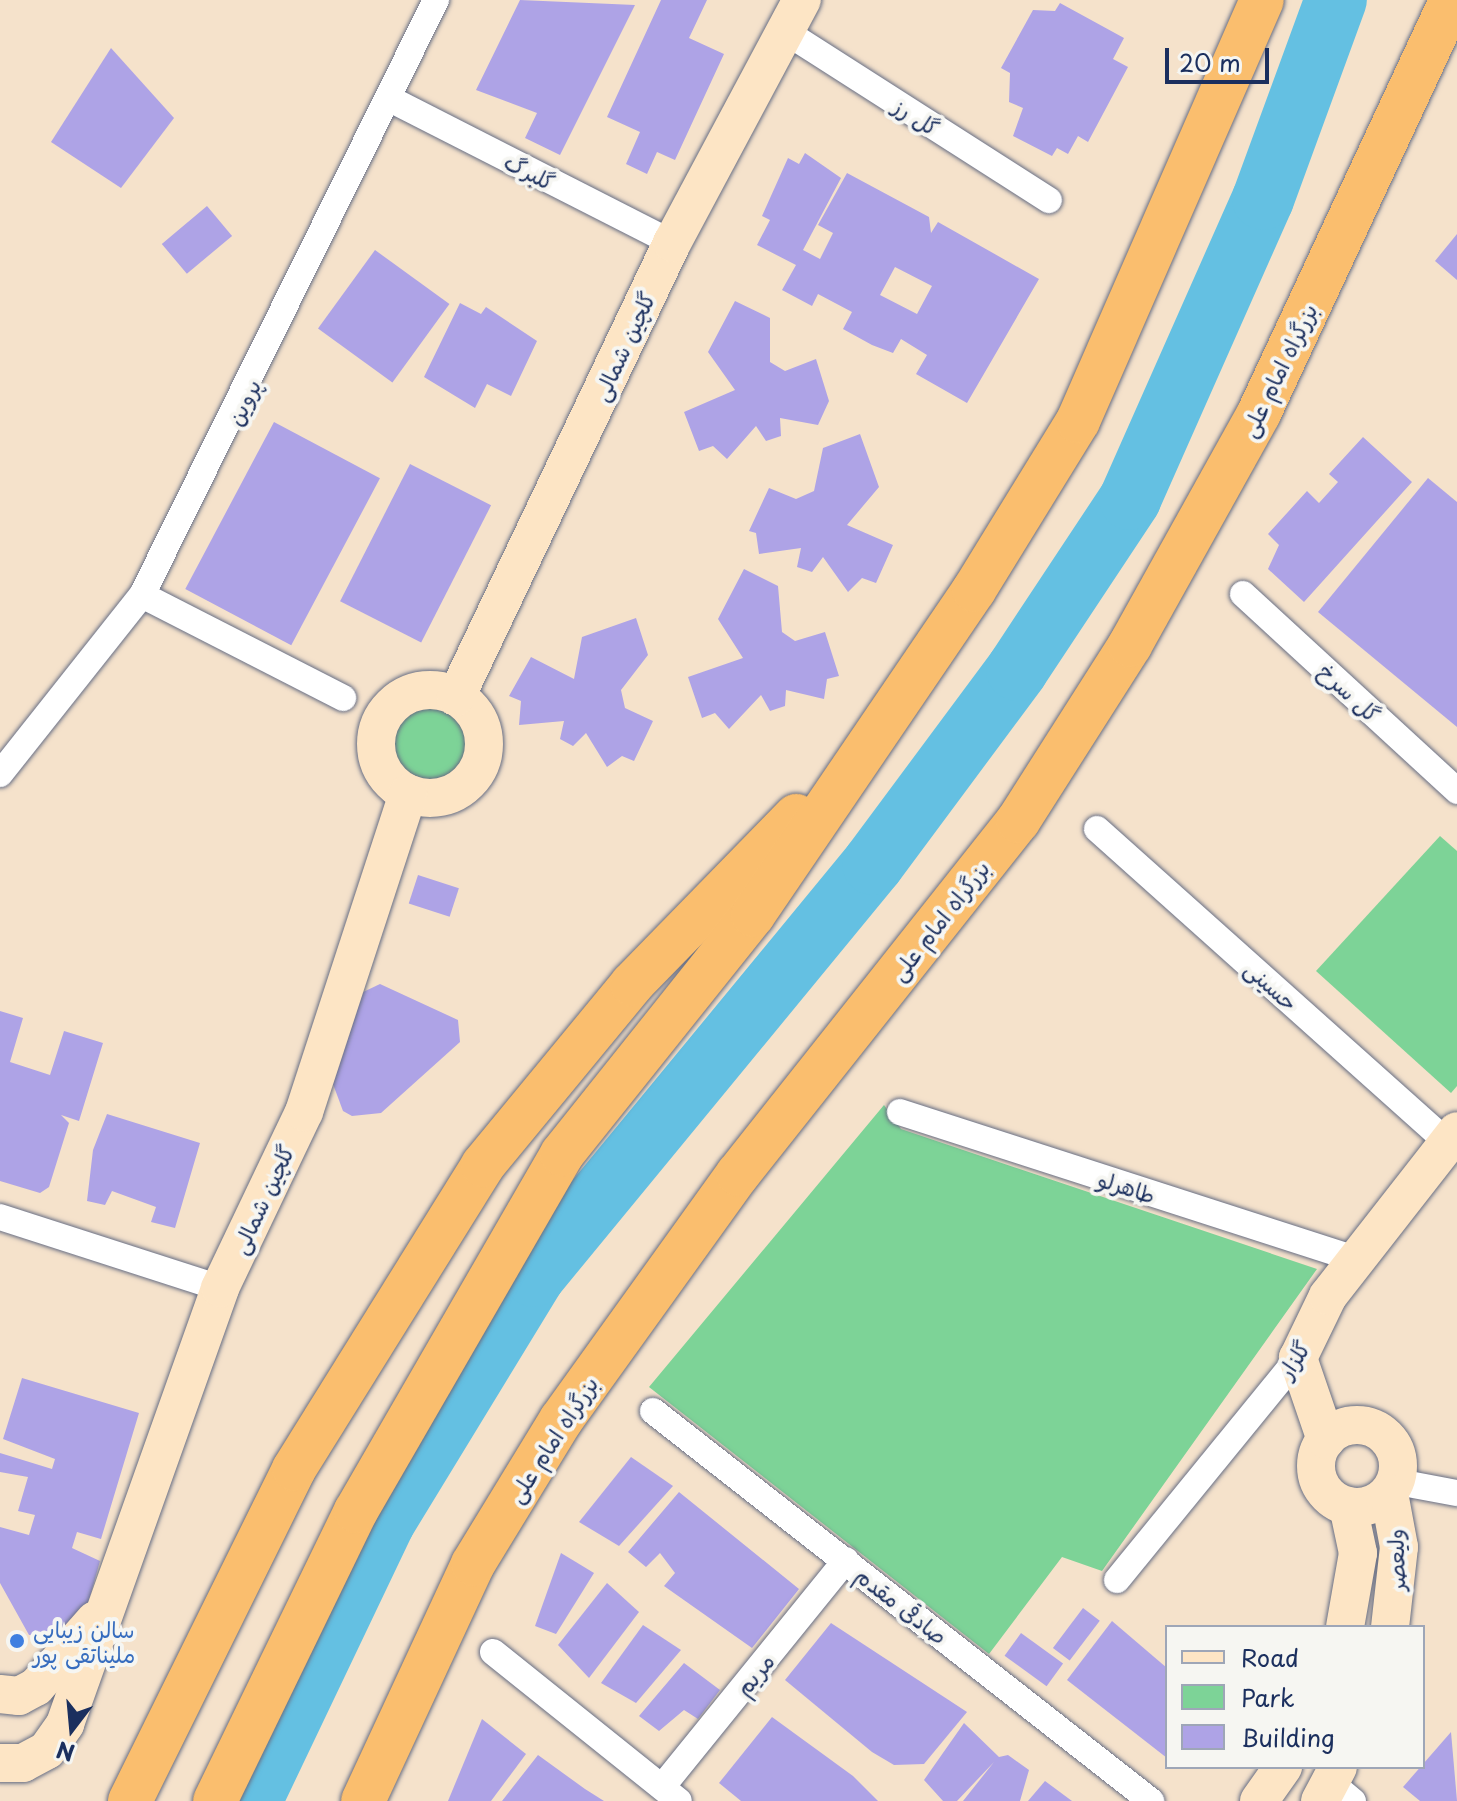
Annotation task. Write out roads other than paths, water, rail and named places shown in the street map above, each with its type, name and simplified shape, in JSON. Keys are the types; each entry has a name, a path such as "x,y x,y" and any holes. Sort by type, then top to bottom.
{"highway":[{"path":"215,1801 356,1511 562,1154 753,915 879,731 1078,421 1262,0"},
{"name":"بزرگراه امام علی","path":"363,1801 473,1564 561,1420 738,1174 1018,821 1130,645 1259,413 1452,0"},
{"path":"130,1801 294,1469 385,1312 502,1140 632,984 879,731"}],"main road":[{"name":"گلچین شمالی","path":"456,697 672,243 794,16"},
{"path":"415,692 456,697 483,737 478,769 455,792 408,794 379,761 382,718 415,692"},
{"name":"گلچین شمالی","path":"0,1763 23,1763 47,1750 65,1724 220,1288 304,1112 408,794"},
{"name":"گلزار","path":"1298,1358 1355,1259 1452,1136"},
{"path":"1298,1358 1326,1440"},
{"path":"1346,1425 1378,1432 1392,1444 1393,1487 1373,1507 1348,1506 1315,1474 1314,1456 1326,1440 1346,1425"},
{"name":"ولیعصر","path":"1390,1625 1399,1547 1393,1487"},
{"name":"ولیعصر","path":"1345,1625 1358,1553 1348,1506"},
{"path":"65,1724 18,1690 110,1602"},
{"path":"1259,1801 1282,1769"}],"street":[{"name":"پروین","path":"0,774 142,595 436,0"},
{"name":"گل رز","path":"794,16 1049,200"},
{"name":"گلبرگ","path":"388,98 672,243"},
{"name":"گل سرخ","path":"1243,594 1457,791"},
{"path":"142,595 343,698"},
{"name":"حسینی","path":"1097,829 1452,1136"},
{"name":"طاهرلو","path":"900,1112 1355,1259"},
{"path":"0,1217 220,1288"},
{"name":"گلزار","path":"1117,1580 1298,1358"},
{"name":"صادقی مقدم","path":"653,1411 1151,1801"},
{"path":"1393,1487 1457,1493"},
{"name":"مریم","path":"671,1794 846,1560"},
{"path":"493,1652 671,1794"}],"waterway":[{"path":"251,1801 384,1522 534,1276 873,864 1017,670 1130,499 1263,199 1336,0"}],"place":[{"name":"سالن زیبایی ملیناتقی پور","path":"17,1641"}]}
